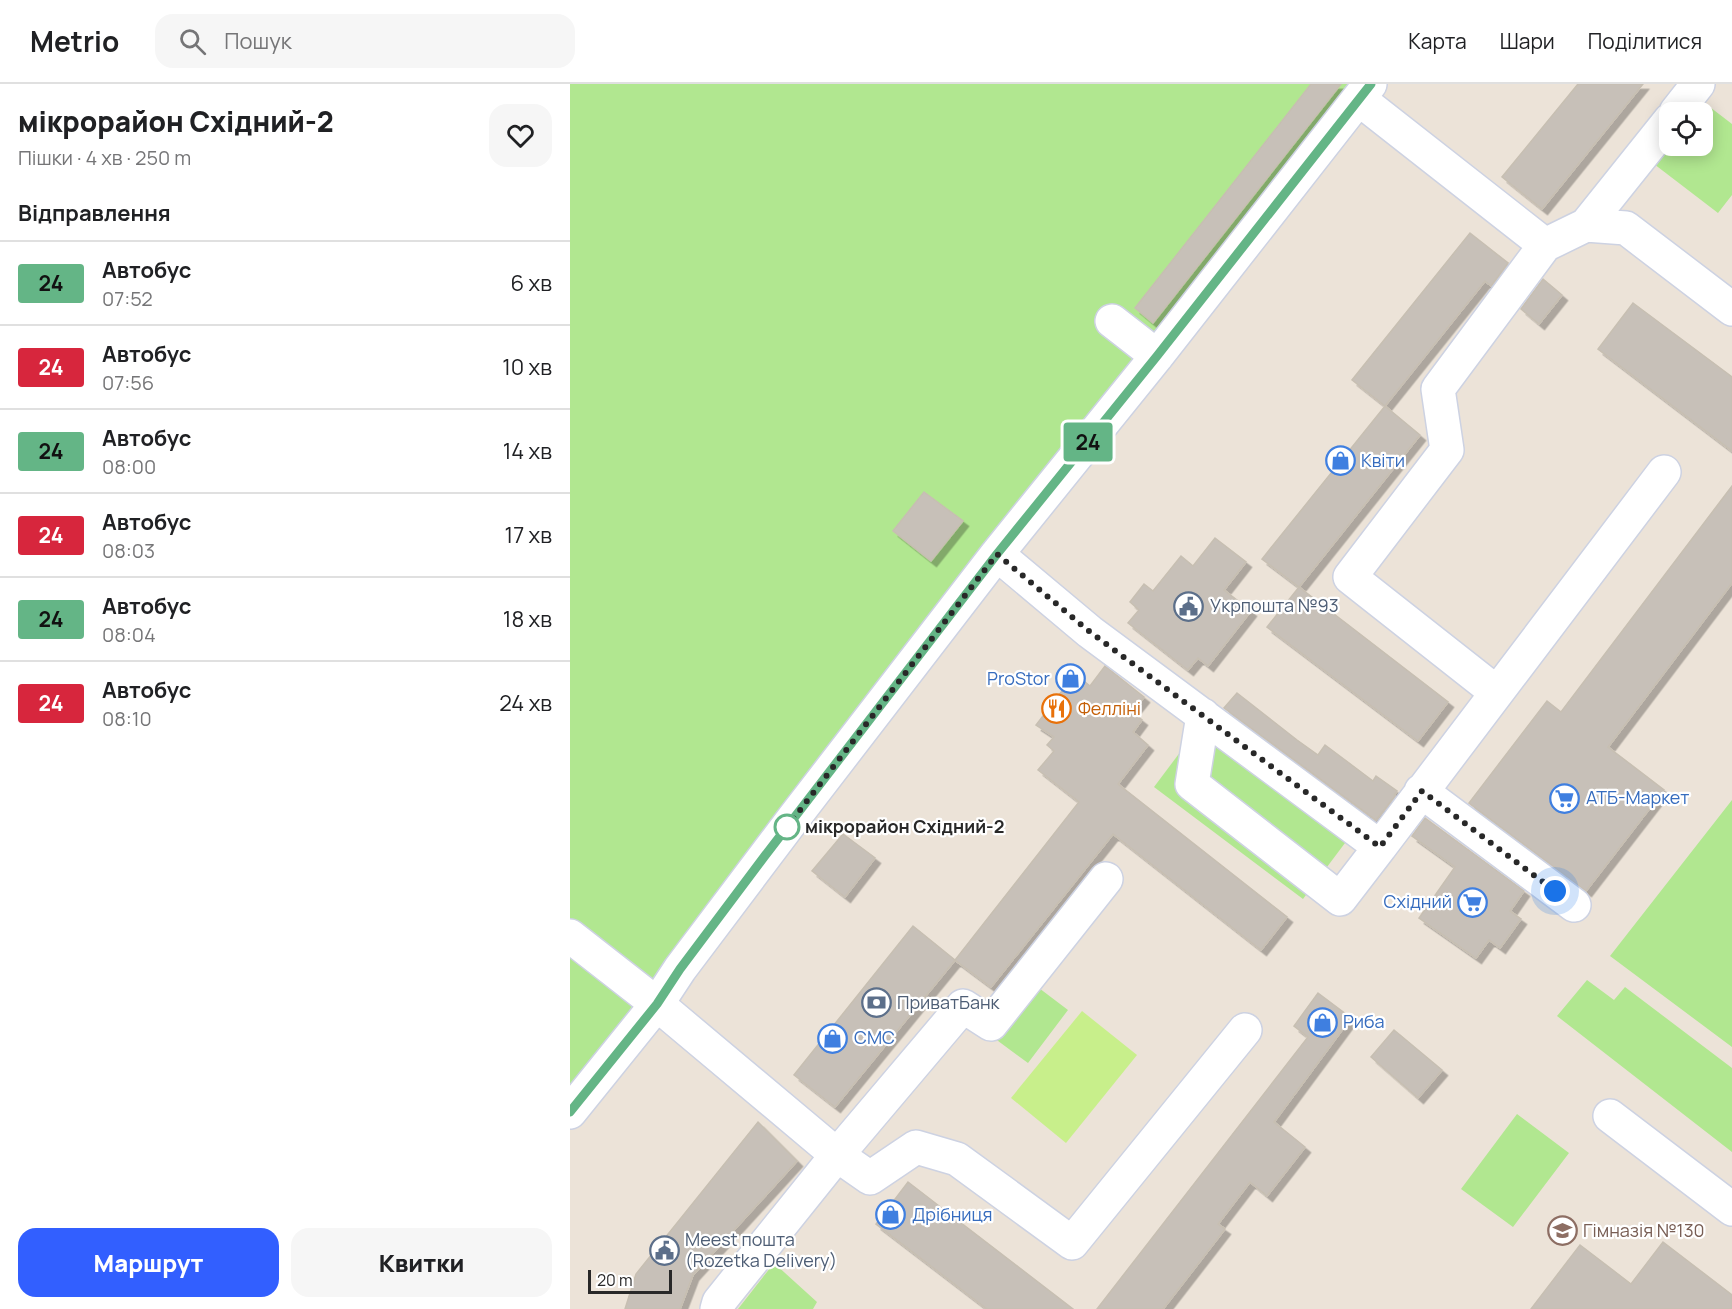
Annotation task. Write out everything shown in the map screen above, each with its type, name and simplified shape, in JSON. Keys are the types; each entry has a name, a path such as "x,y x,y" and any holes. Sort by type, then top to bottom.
{"street":[{"path":"1684,102 1698,84"},
{"path":"570,1112 657,1004 680,969 997,554 1157,356 1364,92 1545,245"},
{"path":"1496,692 1350,577 1447,450 1438,389 1545,245 1586,225 1659,134"},
{"path":"1586,225 1626,228 1732,309"},
{"path":"1112,321 1157,356"},
{"path":"1203,715 1192,784 1340,899 1664,472"},
{"path":"997,554 1090,632 1380,847"},
{"path":"1422,791 1574,905"},
{"path":"717,1309 719,1302 837,1155 963,1006 990,1024 1106,879"},
{"path":"570,936 657,1004 837,1155 870,1178 916,1147 957,1159 1072,1243 1245,1030"},
{"path":"1610,1116 1732,1209"}],"green space":[{"path":"570,84 1370,84 570,1112"},
{"path":"1713,109 1732,124 1732,195 1718,213 1654,164 1661,156 1713,156"},
{"path":"1199,727 1348,839 1303,899 1154,787"},
{"path":"1732,800 1732,1047 1610,956"},
{"path":"1587,980 1614,1000 1625,987 1732,1068 1732,1152 1557,1016"},
{"path":"1031,982 1068,1010 1028,1063 990,1035"},
{"path":"1082,1011 1137,1055 1066,1143 1011,1098"},
{"path":"1517,1114 1569,1153 1513,1227 1461,1189"},
{"path":"774,1263 817,1302 813,1309 738,1309"}],"building":[{"path":"1311,84 1341,84 1153,323 1135,308"},
{"path":"1578,84 1643,84 1542,209 1502,177"},
{"path":"1470,233 1508,263 1491,286 1485,281 1385,406 1352,380"},
{"path":"1543,279 1562,295 1539,324 1521,309"},
{"path":"1633,303 1732,377 1732,451 1598,349"},
{"path":"1385,406 1420,435 1299,587 1262,559"},
{"path":"1732,486 1732,583 1608,747 1664,790 1586,891 1469,803 1547,701 1561,712"},
{"path":"924,492 963,521 931,561 893,531"},
{"name":"Укрпошта №93","path":"1215,538 1246,562 1224,590 1251,611 1208,666 1198,658 1188,670 1128,623 1139,610 1130,602 1144,584 1153,591 1181,556 1193,566"},
{"path":"1299,587 1448,702 1418,741 1267,627"},
{"path":"1105,666 1144,697 1132,712 1142,720 1133,732 1148,745 1118,784 1287,917 1261,950 1113,834 991,987 955,960 1079,802 1038,770 1054,751 1047,745 1054,737 1036,725 1075,674 1090,686"},
{"path":"1237,693 1318,755 1325,745 1373,781 1376,776 1397,791 1395,796 1376,820 1224,708"},
{"name":"Східний","path":"1425,818 1524,891 1510,911 1521,919 1500,948 1489,940 1476,958 1419,918 1455,867 1412,836"},
{"path":"843,834 875,858 845,897 812,871"},
{"path":"913,926 955,960 835,1107 794,1075"},
{"path":"1318,993 1351,1018 1274,1122 1305,1147 1267,1196 1250,1182 1218,1224 1225,1229 1163,1309 1097,1309 1308,1037 1294,1026"},
{"path":"1394,1030 1442,1070 1418,1098 1371,1057"},
{"path":"758,1122 797,1161 693,1275 680,1309 625,1309 636,1274"},
{"path":"908,1182 1073,1309 987,1309 876,1224"},
{"path":"1663,1242 1732,1295 1732,1309 1531,1309 1580,1245 1631,1284"}],"bus line":[{"name":"24","path":"570,1112 657,1004 680,969 764,857 997,554 1157,356 1371,84"}],"place":[{"name":"Квіти","path":"1340,461"},
{"name":"Укрпошта №93","path":"1189,606"},
{"name":"ProStor","path":"1071,679"},
{"name":"Фелліні","path":"1057,709"},
{"name":"АТБ-Маркет","path":"1565,798"},
{"name":"мікрорайон Східний-2","path":"787,827"},
{"name":"Східний","path":"1473,902"},
{"name":"ПриватБанк","path":"876,1003"},
{"name":"Риба","path":"1322,1022"},
{"name":"СМС","path":"833,1038"},
{"name":"Дрібниця","path":"891,1215"},
{"name":"Гімназія №130","path":"1562,1231"},
{"name":"Meest пошта (Rozetka Delivery)","path":"664,1250"}],"route":[{"path":"787,827 997,554 1090,632 1380,847 1422,791 1555,891"}]}
